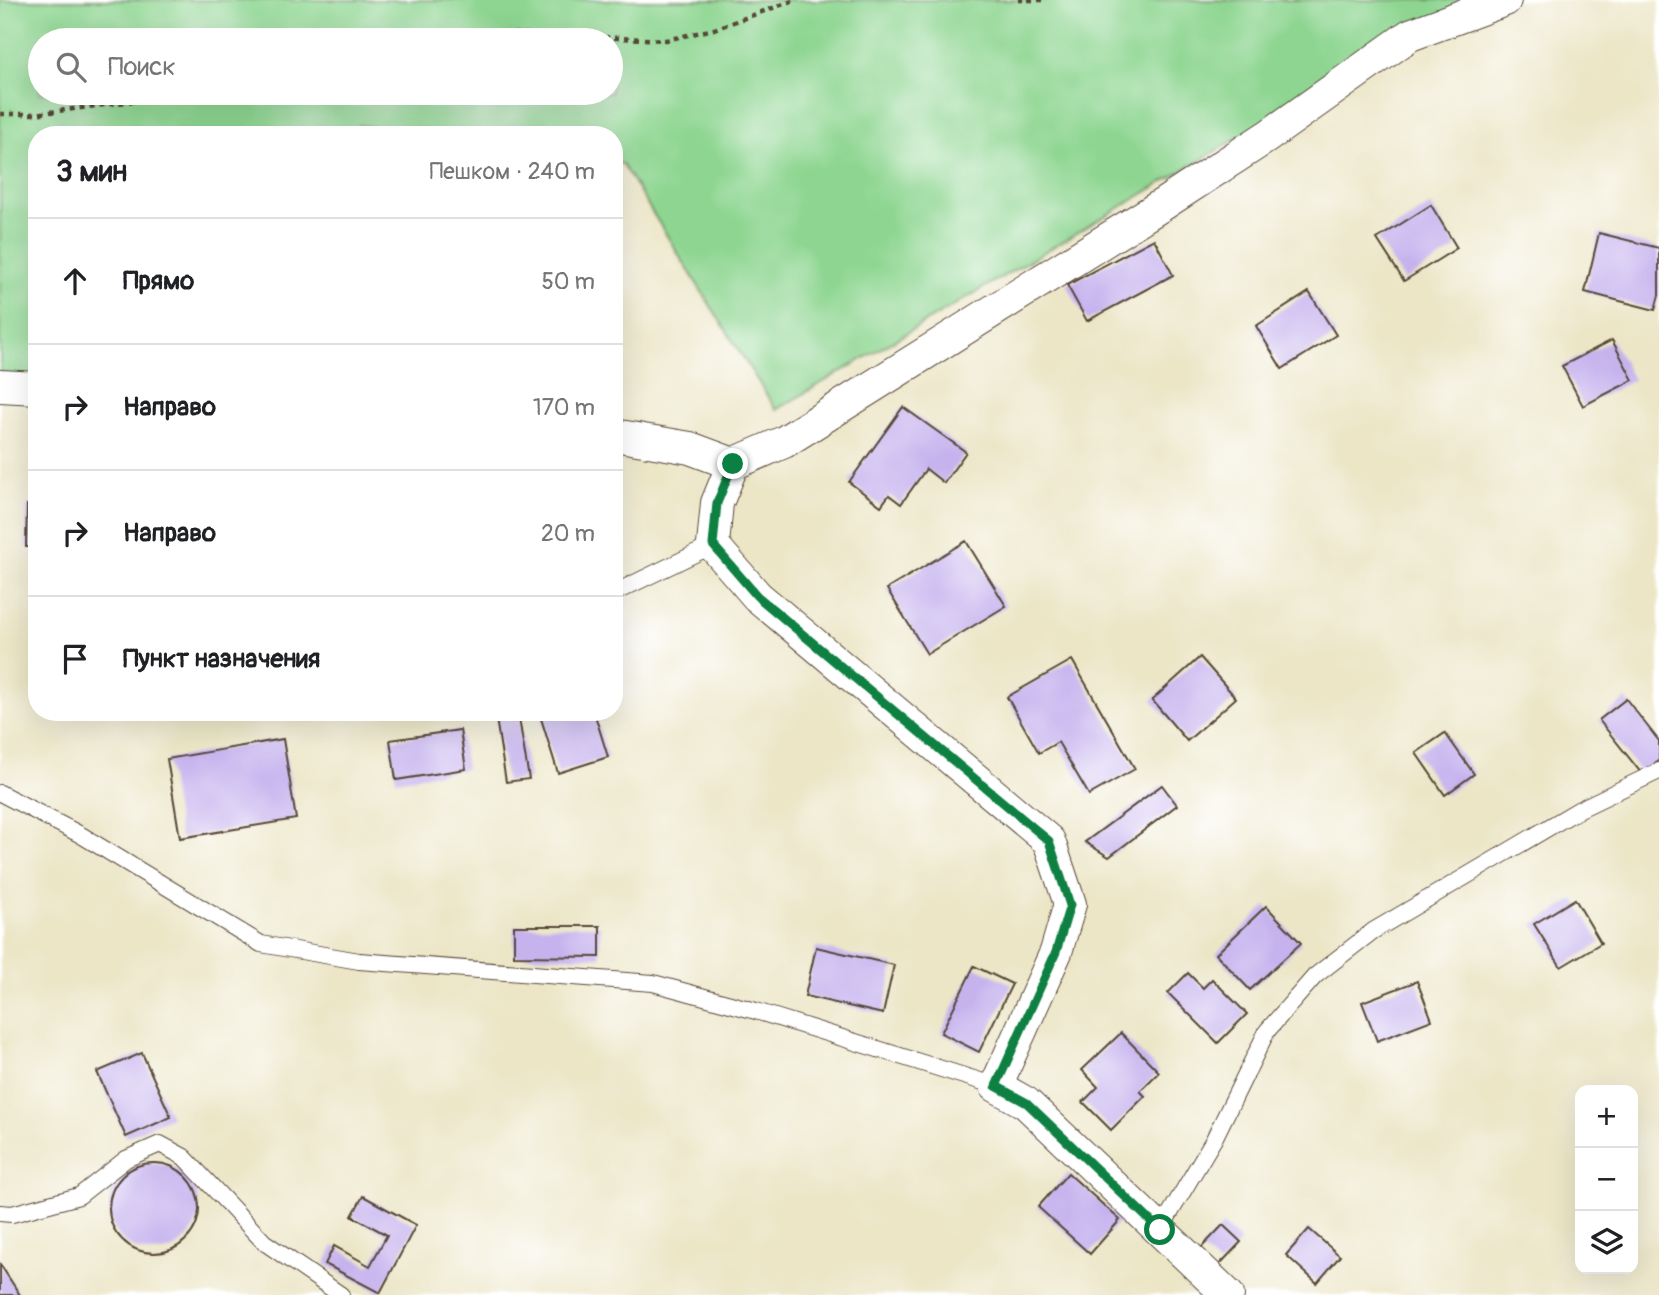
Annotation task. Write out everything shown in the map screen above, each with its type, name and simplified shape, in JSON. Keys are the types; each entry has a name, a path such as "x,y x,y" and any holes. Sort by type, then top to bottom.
{"street":[{"path":"1228,1295 1027,1103 996,1086 1056,952 1070,905 1049,841 757,596 713,545 717,503 733,464 783,442 1165,203 1268,136 1410,36 1505,0"},
{"path":"0,386 28,388"},
{"path":"623,437 691,448 733,464"}],"lane":[{"path":"623,589 713,545"},
{"path":"1160,1230 1214,1139 1267,1031 1315,976 1373,931 1580,809 1659,771"},
{"path":"0,793 81,835 261,944 359,961 653,983 756,1011 996,1086"},
{"path":"0,1213 12,1214 79,1196 126,1159 160,1144 184,1157 264,1242 341,1295"}],"path":[{"path":"623,38 666,40 714,29 795,0"},
{"path":"1018,0 1042,0"},
{"path":"0,114 34,114 103,105"}],"green space":[{"path":"0,0 1472,0 776,410 623,166 623,126 28,126 28,376 0,373"}],"building":[{"path":"1431,205 1457,248 1404,281 1377,239"},
{"path":"1599,233 1659,248 1659,295 1655,310 1585,292"},
{"path":"1154,239 1173,275 1087,321 1067,285"},
{"path":"1309,292 1336,335 1282,369 1256,326"},
{"path":"1612,340 1633,380 1583,406 1562,366"},
{"path":"903,407 966,452 944,483 926,469 901,504 889,495 881,506 849,482"},
{"path":"27,505 28,505 28,547"},
{"path":"966,541 1006,606 927,654 887,589"},
{"path":"1200,657 1236,698 1187,741 1152,700"},
{"path":"1072,660 1135,769 1089,795 1058,742 1039,753 1007,697"},
{"path":"1626,699 1659,741 1659,760 1642,774 1599,720"},
{"path":"496,721 519,721 529,779 506,782"},
{"path":"542,721 597,721 608,757 558,773"},
{"path":"460,730 466,769 396,780 390,740"},
{"path":"1445,733 1474,774 1445,795 1416,753"},
{"path":"283,739 296,819 180,838 167,759"},
{"path":"1162,785 1177,805 1109,857 1085,842"},
{"path":"1575,899 1601,943 1561,967 1534,924"},
{"path":"1266,906 1301,943 1250,990 1216,954"},
{"path":"514,926 600,926 600,957 514,956"},
{"path":"816,947 894,965 883,1014 805,996"},
{"path":"974,966 1012,984 979,1052 941,1033"},
{"path":"1188,973 1203,988 1212,979 1247,1014 1218,1043 1168,993"},
{"path":"1417,981 1432,1020 1377,1041 1362,1002"},
{"path":"1121,1033 1159,1072 1140,1091 1145,1096 1111,1130 1083,1102 1098,1087 1082,1070"},
{"path":"142,1053 171,1117 126,1137 97,1072"},
{"path":"154,1163 171,1166 186,1176 196,1191 199,1208 196,1225 186,1240 171,1250 154,1253 137,1250 122,1240 112,1225 109,1208 112,1191 122,1176 137,1166"},
{"path":"1068,1173 1120,1220 1090,1254 1038,1207"},
{"path":"363,1196 416,1225 380,1293 325,1264 334,1246 370,1266 387,1235 352,1216"},
{"path":"1223,1225 1241,1242 1219,1265 1201,1248"},
{"path":"1309,1229 1340,1256 1317,1283 1286,1255"},
{"path":"0,1264 20,1295 0,1295"}],"route":[{"path":"733,464 717,503 713,545 757,596 1049,841 1070,905 1056,952 996,1086 1027,1103 1160,1230"}]}
